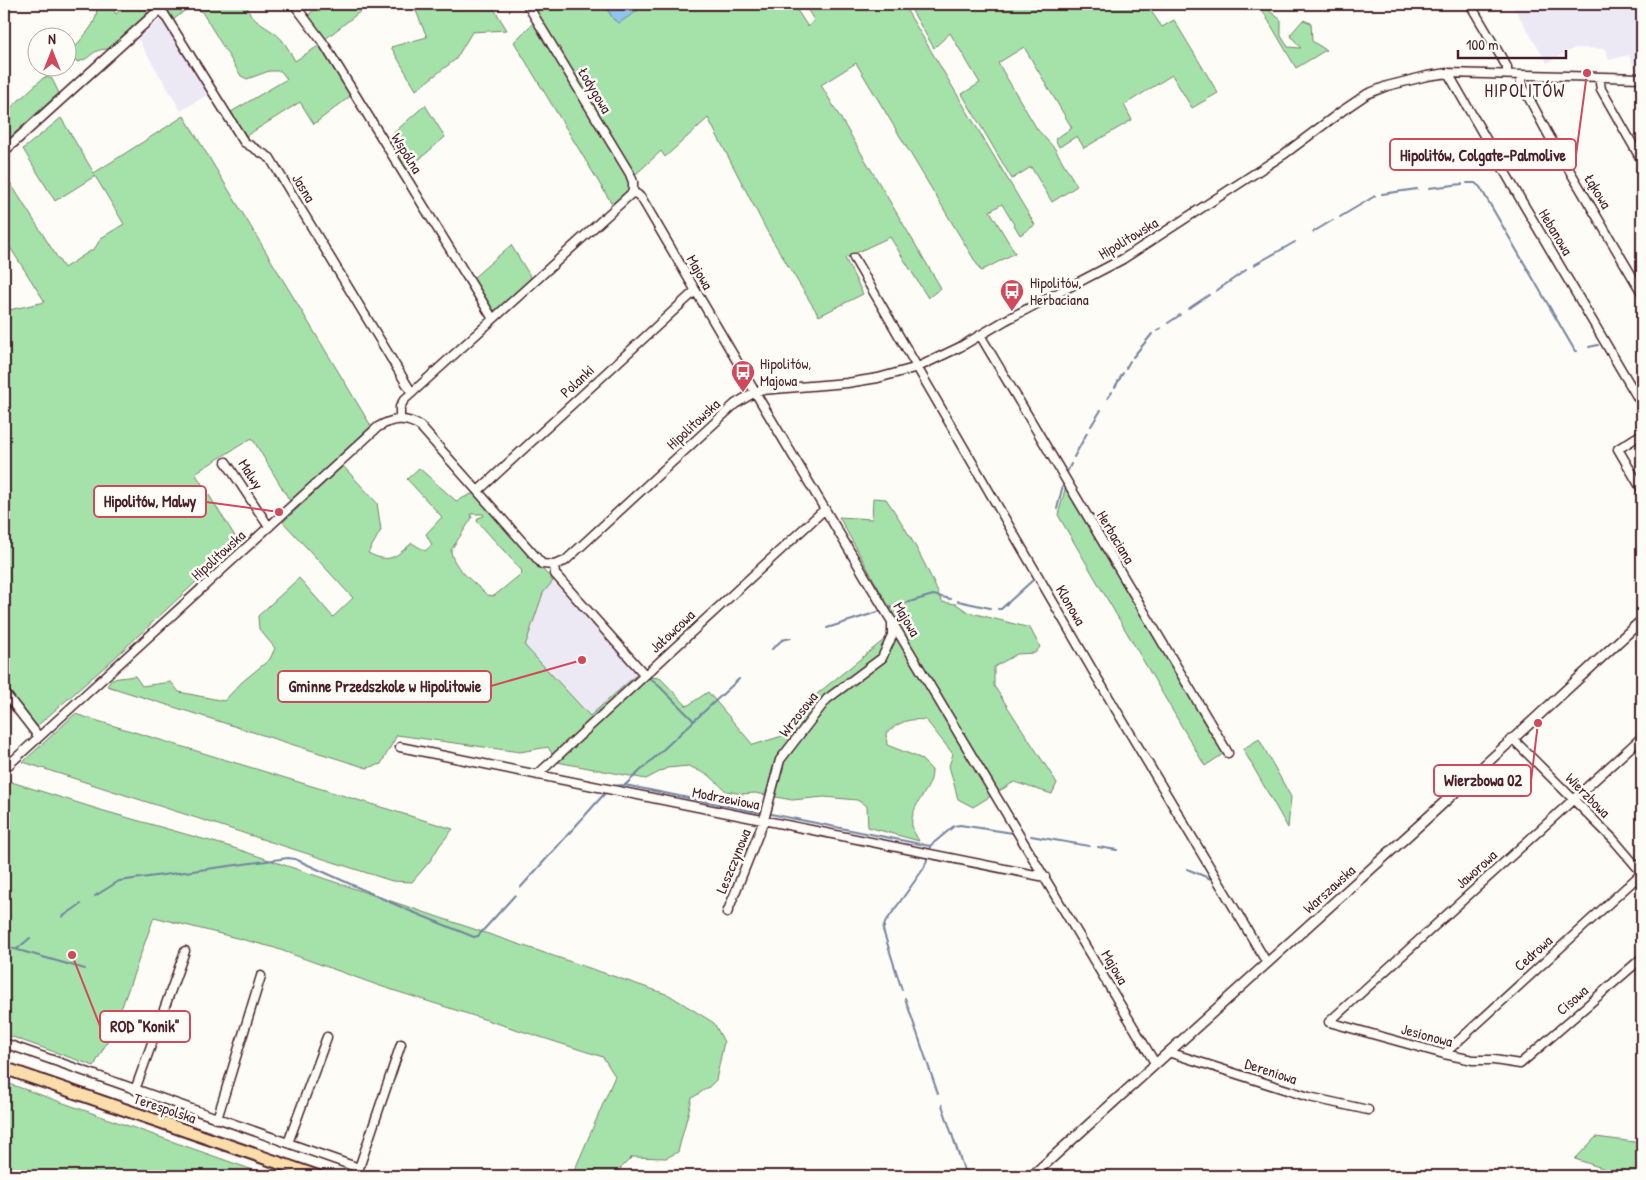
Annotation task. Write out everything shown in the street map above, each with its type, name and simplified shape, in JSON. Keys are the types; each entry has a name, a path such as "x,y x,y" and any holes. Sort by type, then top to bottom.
{"main road":[{"name":"Terespolska","path":"4,1068 317,1176"}],"street":[{"name":"Wspólna","path":"294,4 324,44 493,319"},
{"name":"Łodygowa","path":"527,4 630,174 634,192"},
{"path":"1470,4 1507,67 1507,74"},
{"path":"4,151 164,6"},
{"name":"Jasna","path":"164,6 244,142 270,158 412,393"},
{"name":"Hipolitowska","path":"554,565 565,561 735,404 755,392 847,383 878,378 918,367 1123,258 1283,155 1367,94 1411,79 1448,73 1642,78"},
{"name":"Hebanowa","path":"1448,73 1642,405"},
{"name":"Łąkowa","path":"1521,75 1521,83 1548,134 1642,293"},
{"path":"1599,77 1601,89 1642,161"},
{"path":"634,192 402,402 400,419 410,420 420,426 542,564 554,565 556,574 645,675"},
{"name":"Majowa","path":"634,192 642,199 755,392 1156,1063"},
{"name":"Klonowa","path":"854,258 1093,671 1268,963"},
{"name":"Polanki","path":"478,491 695,291"},
{"name":"Herbaciana","path":"980,335 1228,753"},
{"name":"Hipolitowska","path":"4,769 378,427 387,422 400,419"},
{"path":"1642,434 1618,449 1642,490"},
{"name":"Malwy","path":"226,462 269,527"},
{"name":"Jałowcowa","path":"537,774 825,509"},
{"name":"Wrzosowa","path":"764,820 780,760 827,699 882,658 892,636 892,620"},
{"name":"Warszawska","path":"1032,1176 1268,963 1642,620"},
{"path":"4,692 39,738"},
{"name":"Jaworowa","path":"1329,1022 1642,737"},
{"name":"Wierzbowa","path":"1512,738 1613,839 1642,873"},
{"name":"Modrzewiowa","path":"400,747 1045,877"},
{"name":"Leszczynowa","path":"727,913 764,820"},
{"name":"Cedrowa","path":"1444,1054 1642,873"},
{"path":"135,1090 185,951"},
{"name":"Cisowa","path":"1520,1064 1642,958"},
{"path":"217,1119 261,976"},
{"name":"Jesionowa","path":"1329,1022 1444,1054 1473,1060 1494,1060 1520,1064"},
{"path":"288,1143 327,1036"},
{"path":"4,1043 359,1168 402,1044"},
{"name":"Dereniowa","path":"1168,1052 1309,1097 1368,1110"}],"shaded area":[{"path":"1512,4 1642,4 1642,72 1635,70 1629,55 1609,60 1606,49 1575,48 1547,63"},
{"path":"162,18 210,93 181,111 138,39"},
{"path":"553,581 638,673 590,717 525,646 543,593"}],"green space":[{"path":"96,4 110,4 116,14 127,4 142,4 148,13 108,49 98,50 78,62 78,44 90,28 97,13"},
{"path":"176,4 247,4 251,16 282,40 295,61 320,45 352,95 314,124 300,102 246,136 231,112 287,79 281,71 269,71 247,79 241,76 202,12 189,7 172,21 166,13"},
{"path":"321,4 364,4 366,7 324,40 307,16"},
{"path":"413,4 491,4 507,30 472,32 456,59 416,90 391,47 427,37"},
{"path":"532,4 604,4 614,20 640,9 638,4 793,4 808,27 814,20 804,4 903,4 1035,225 1020,235 1002,204 990,211 1015,253 981,271 856,63 821,85 941,288 928,298 890,237 845,258 863,294 819,316 768,233 708,118 665,157 661,151 635,175"},
{"path":"913,4 1146,4 1162,27 1174,20 1218,93 1192,108 1172,75 1124,105 1132,120 1084,148 1077,136 1059,147 1055,139 1072,128 1024,47 998,63 1037,129 1055,149 1077,186 1052,202 1031,167 1012,179 962,94 980,83 950,33 934,48 909,6"},
{"path":"1261,8 1266,8 1281,20 1281,36 1288,47 1301,48 1290,35 1303,20 1311,23 1312,41 1326,50 1296,68"},
{"path":"534,22 630,183 627,191 612,204 514,42"},
{"path":"43,78 52,79 59,93 4,143 4,114"},
{"path":"425,105 445,137 407,170 388,138"},
{"path":"184,116 371,426 290,501 252,438 195,473 240,544 214,565 109,663 37,726 4,684 4,313 9,310 45,302 4,238 4,173 64,268 95,248 101,238 124,224 95,176 55,201 23,149 61,118 94,173"},
{"path":"511,245 532,279 495,313 473,278"},
{"path":"343,466 377,503 381,530 368,553 387,558 396,555 412,543 425,551 432,545 426,534 442,517 407,479 419,468 456,501 474,493 553,581 543,593 525,646 590,716 635,676 660,678 687,706 708,692 753,745 792,733 812,698 900,627 839,517 872,519 873,498 886,499 917,549 942,602 956,604 968,612 1030,628 1040,647 1035,653 1017,654 994,667 994,686 1057,783 1052,794 1014,782 973,807 958,799 949,766 953,754 926,720 904,722 886,733 887,745 920,758 932,770 929,785 917,804 912,818 912,826 919,841 868,827 867,806 857,800 824,797 792,800 755,793 742,794 726,791 710,776 689,766 667,768 646,779 557,762 548,747 520,752 397,735 381,764 367,768 107,686 112,679 135,676 142,686 171,682 179,692 224,701 242,682 270,659 275,648 259,629 258,616 299,578 333,617 353,598 283,522","holes":["471,514 483,514 484,516 478,518 477,521 522,571 521,574 494,596 487,595 459,568 452,556 451,550 472,518"]},
{"path":"1066,486 1223,754 1205,766 1058,515"},
{"path":"75,714 453,829 412,882 392,881 23,762"},
{"path":"1259,739 1291,797 1288,828 1243,749"},
{"path":"5,780 104,811 231,847 669,995 714,1023 724,1042 716,1080 692,1098 678,1152 666,1158 632,1157 618,1171 629,1176 572,1176 615,1076 603,1057 380,986 272,947 154,917 114,1029 94,1066 4,1034"},
{"path":"4,1082 270,1176 4,1176"},
{"path":"1596,1137 1642,1143 1642,1176 1626,1176 1575,1159"}],"water":[{"path":"604,4 638,4 640,9 619,23 614,20"}],"waterway":[{"path":"1467,183 1475,183 1480,187 1575,351 1577,351"},
{"path":"1429,188 1462,184"},
{"path":"1382,194 1417,189"},
{"path":"1340,217 1375,196"},
{"path":"1313,232 1333,220"},
{"path":"1254,265 1295,242"},
{"path":"1216,291 1246,270"},
{"path":"1188,309 1209,295"},
{"path":"1168,323 1180,315"},
{"path":"1157,331 1161,328"},
{"path":"1133,357 1152,334"},
{"path":"1589,347 1598,345"},
{"path":"1126,368 1130,361"},
{"path":"1115,387 1123,373"},
{"path":"1108,398 1112,392"},
{"path":"1091,426 1101,410"},
{"path":"1074,457 1087,433"},
{"path":"1066,474 1071,464"},
{"path":"1057,509 1063,485"},
{"path":"998,609 1001,609 1034,579"},
{"path":"889,608 933,595 951,599"},
{"path":"958,601 990,608"},
{"path":"827,628 881,611"},
{"path":"772,649 782,640 791,638"},
{"path":"648,677 694,721"},
{"path":"625,785 739,679"},
{"path":"611,786 625,785 762,813"},
{"path":"521,887 606,792"},
{"path":"771,814 930,846"},
{"path":"930,850 930,846 954,826 960,825 1013,833"},
{"path":"1031,836 1089,846"},
{"path":"1098,847 1117,850"},
{"path":"902,990 883,930 885,923 924,868 928,857"},
{"path":"95,896 119,881 288,858 295,859 410,911 474,937 478,936 515,895"},
{"path":"1187,869 1211,879"},
{"path":"62,917 81,904"},
{"path":"17,949 30,938"},
{"path":"4,946 85,969"},
{"path":"905,998 938,1094"},
{"path":"942,1105 964,1170 980,1176"}],"place":[{"name":"Hipolitów, Colgate-Palmolive","path":"1587,73"},
{"name":"Hipolitów, Herbaciana","path":"1012,312"},
{"name":"Hipolitów, Majowa","path":"743,393"},
{"name":"Hipolitów, Malwy","path":"279,512"},
{"name":"Gminne Przedszkole w Hipolitowie","path":"582,660"},
{"name":"Wierzbowa 02","path":"1538,723"},
{"name":"ROD \"Konik\"","path":"72,955"}],"district":[{"name":"HIPOLITÓW","path":"1525,90"}]}
